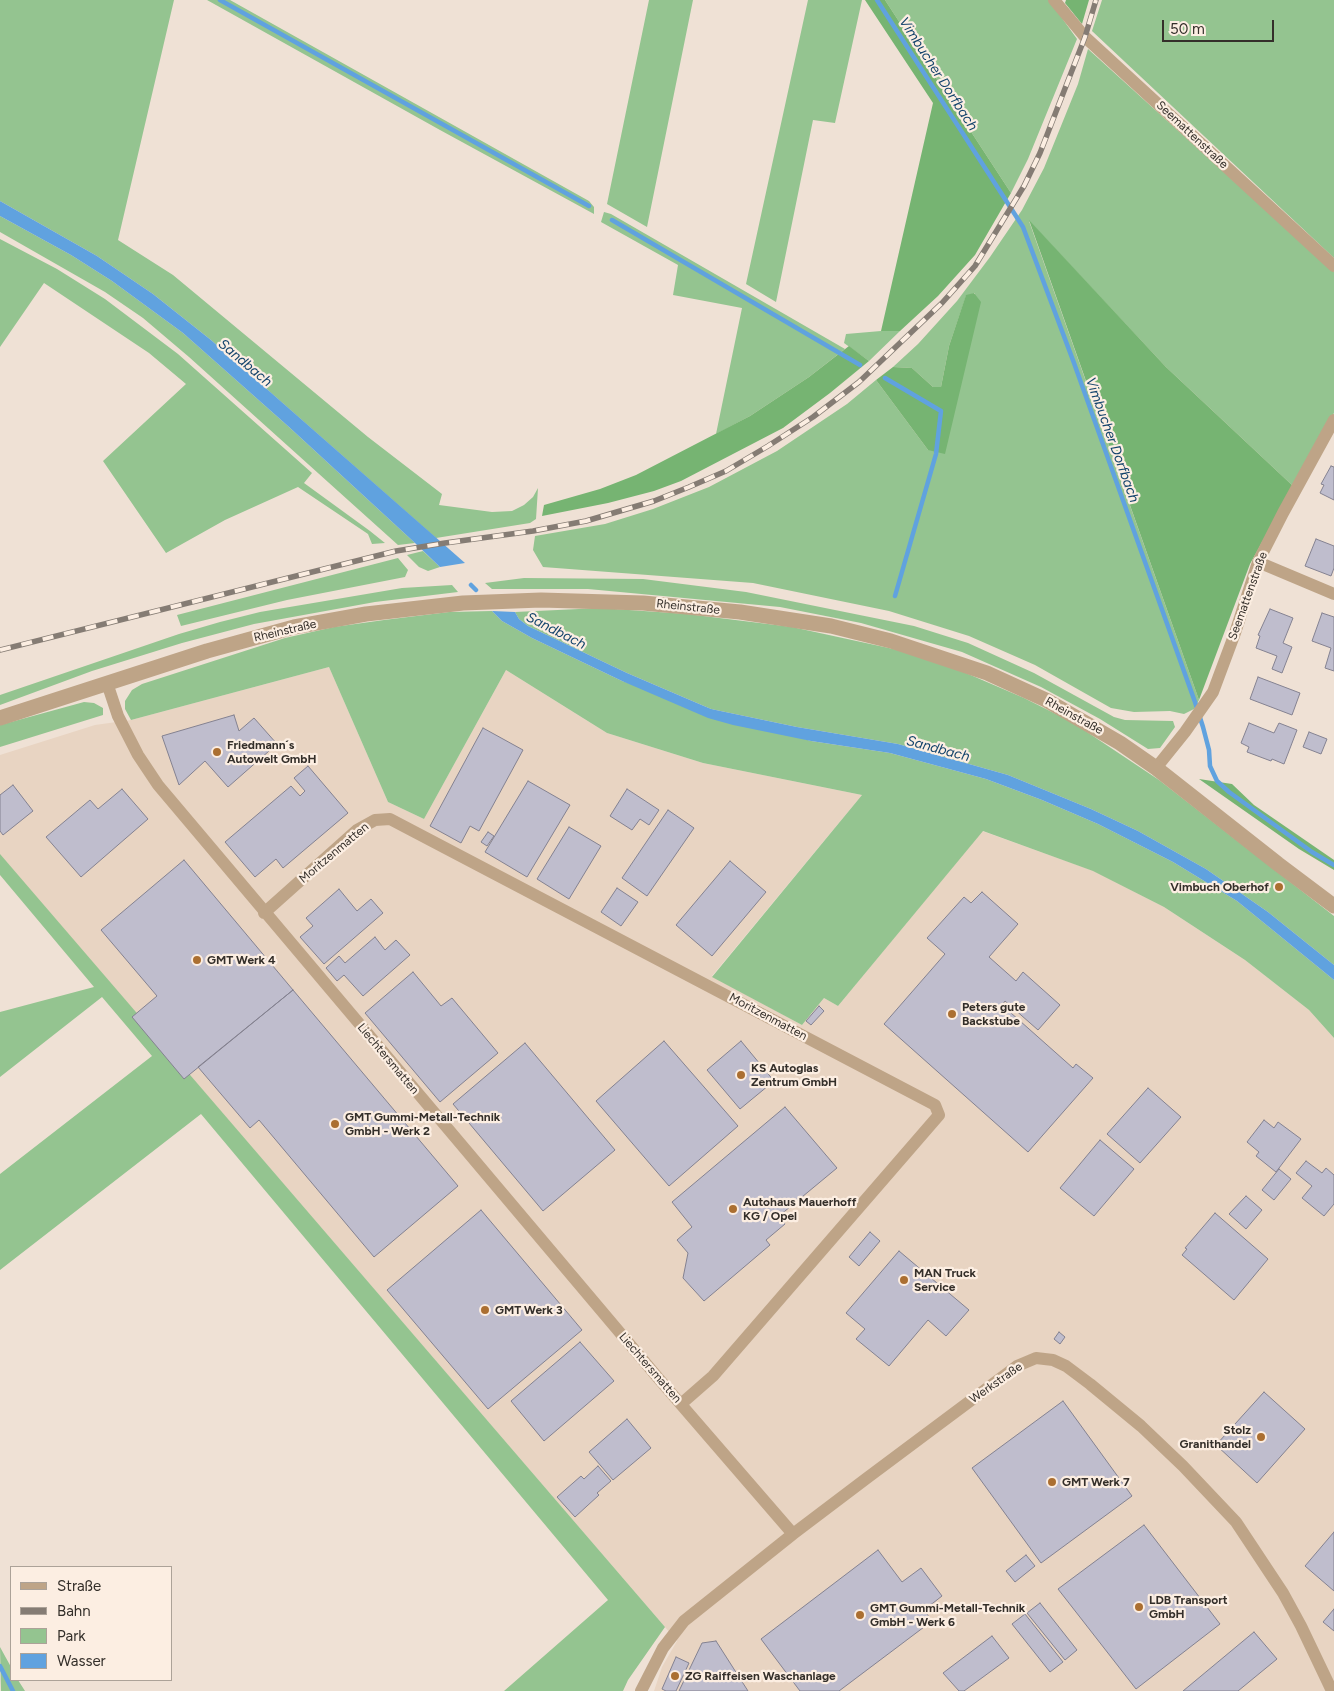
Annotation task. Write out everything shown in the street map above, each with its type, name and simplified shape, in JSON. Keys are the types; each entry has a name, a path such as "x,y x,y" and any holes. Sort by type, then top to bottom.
{"street":[{"name":"Seemattenstraße","path":"1054,0 1085,37 1334,266"},
{"name":"Seemattenstraße","path":"1156,768 1185,732 1213,692 1258,562 1334,420"},
{"path":"1258,562 1334,594"},
{"name":"Rheinstraße","path":"0,718 207,651 294,627 366,614 464,604 541,600 644,603 731,611 831,626 891,641 987,673 1046,700 1120,743 1156,768 1334,906"},
{"name":"Liechtersmatten","path":"107,683 118,716 138,755 158,785 793,1534"},
{"name":"Moritzenmatten","path":"264,912 357,830 375,820 390,819 935,1106 939,1115 713,1376 681,1404"},
{"path":"1315,892 1334,899"},
{"name":"Werkstraße","path":"641,1691 663,1648 684,1621 793,1534 1017,1366 1036,1358 1053,1360 1066,1366 1141,1426 1184,1466 1236,1522 1283,1593 1302,1626 1332,1691"}],"shaded area":[{"path":"329,667 388,802 424,819 506,670 607,733 703,763 862,795 712,976 802,1025 824,998 838,1006 982,831 1094,871 1164,907 1245,960 1309,1010 1334,1038 1334,1691 654,1691 662,1667 677,1641 0,855 0,755 95,725 131,720"}],"green space":[{"path":"0,0 174,0 118,240 173,275 368,437 442,494 439,505 492,512 512,511 524,505 533,497 538,488 536,519 530,523 436,538 211,340 153,294 97,256 0,201"},
{"path":"207,0 230,0 589,201 594,207 594,214 440,130"},
{"path":"649,0 693,0 647,227 607,204"},
{"path":"808,0 862,0 835,123 813,120 776,302 746,284"},
{"path":"865,0 885,0 1011,193 975,255 938,296 900,331 881,331 933,103"},
{"path":"885,0 1049,0 1077,39 1028,159 1011,193"},
{"path":"1066,0 1089,0 1082,24 1065,3"},
{"path":"1102,0 1334,0 1334,258 1092,31"},
{"path":"1088,49 1334,272 1334,413 1293,486 1166,367 1029,221 1199,700 1194,709 1184,714 1170,711 1134,712 1111,708 1035,665 969,636 889,611 753,583 543,567 533,550 535,536 605,524 653,509 709,487 777,451 847,404 876,380 928,450 975,293 966,296 949,346 941,387 933,387 912,368 893,367 918,344 957,301 1022,210 1044,168 1078,84"},
{"path":"604,212 611,214 845,349 809,377 750,416 716,434 742,308 673,295 678,265 601,222"},
{"path":"0,216 71,255 112,281 183,333 415,543 398,545 143,318 105,292 0,232"},
{"path":"1029,220 1166,367 1293,486 1250,564 1199,700"},
{"path":"0,239 57,269 105,299 178,354 312,473 304,483 385,543 372,544 368,534 298,487 225,520 166,553 103,461 186,384 149,353 44,283 0,347"},
{"path":"974,293 981,302 945,454 928,450 876,380 893,367 912,368 933,387 941,387 949,346 966,295"},
{"path":"900,331 869,361 844,343 846,334"},
{"path":"849,346 869,361 783,428 681,481 654,491 608,503 542,516 544,505 600,489 636,475 750,416 809,377"},
{"path":"423,551 440,567 428,571 419,567 407,555"},
{"path":"398,558 408,570 405,577 287,600 181,626 177,615"},
{"path":"524,578 643,579 746,592 914,626 968,643 1034,673 1114,717 1125,720 1173,721 1175,727 1160,748 1148,749 1100,719 1041,687 962,652 861,623 780,607 588,589 492,589 485,583"},
{"path":"452,585 458,592 375,602 254,624 182,643 92,671 0,705 0,695 179,634 220,622 260,612 402,588"},
{"path":"600,608 687,614 792,627 898,650 945,664 1024,698 1072,722 1159,780 1334,916 1334,965 1268,912 1206,869 1138,831 1091,809 1008,775 898,744 797,727 711,709 627,673 528,626 519,619 515,612"},
{"path":"492,611 502,621 532,638 622,681 811,741 890,753 986,779 1098,824 1173,862 1237,901 1334,980 1334,1038 1309,1010 1245,960 1164,907 1093,871 983,831 838,1006 824,998 802,1025 712,977 862,795 703,763 607,733 506,670 424,819 388,802 329,667 131,720 125,709 125,701 132,690 142,684 285,638 334,627 384,620 449,612"},
{"path":"84,702 94,703 103,708 103,715 0,747 0,725"},
{"path":"1199,779 1232,784 1254,805 1334,860 1334,870 1299,849"},
{"path":"0,854 665,1627 628,1680 623,1691 504,1691 608,1600 201,1114 0,1270 0,1174 152,1056 102,997 0,1077 0,1012 94,987 0,875"},
{"path":"0,1647 10,1665 10,1681 19,1681 25,1691 1,1691"}],"water":[{"path":"0,201 97,256 153,294 211,340 465,563 440,567 289,427 183,333 112,281 71,255 0,216"},
{"path":"492,611 515,612 519,619 528,626 627,673 711,709 797,727 898,744 1008,775 1091,809 1138,831 1206,869 1268,912 1334,965 1334,980 1237,901 1173,862 1098,824 986,779 890,753 811,741 708,718 622,681 532,638 502,621"}],"building":[{"path":"1331,466 1334,467 1334,500 1320,493 1324,485 1321,484"},
{"path":"1316,539 1334,546 1334,568 1331,576 1305,566"},
{"path":"1270,609 1293,618 1283,643 1292,647 1282,673 1272,669 1277,656 1256,648 1260,636 1258,635"},
{"path":"1322,613 1334,617 1334,671 1325,668 1331,648 1312,641"},
{"path":"1258,677 1300,693 1292,715 1250,699"},
{"name":"Friedmann´s Autowelt GmbH","path":"234,715 239,731 254,718 277,744 228,787 205,761 179,785 162,736"},
{"path":"1249,723 1274,733 1279,723 1297,730 1284,764 1247,752 1249,747 1241,743"},
{"path":"483,728 523,750 479,831 470,826 461,843 430,826"},
{"path":"1309,732 1327,739 1321,754 1303,747"},
{"path":"308,766 348,813 283,868 276,859 255,877 225,842 291,786 300,796 305,791 294,778"},
{"path":"528,781 570,805 527,877 485,852"},
{"path":"13,785 33,811 3,835 0,831 0,795"},
{"path":"122,789 148,819 81,877 46,837 90,800 98,809"},
{"path":"627,789 659,810 649,825 640,819 632,830 610,816"},
{"path":"668,810 694,828 647,896 622,878"},
{"path":"569,827 601,846 569,899 537,879"},
{"path":"488,832 494,836 487,846 481,842"},
{"name":"GMT Werk 4","path":"184,860 293,990 184,1079 132,1017 157,996 101,930"},
{"path":"730,861 766,892 712,956 676,925"},
{"path":"617,888 638,902 621,926 601,912"},
{"path":"339,889 357,911 371,899 383,913 324,964 300,937 313,926 306,918"},
{"name":"Peters gute Backstube","path":"982,892 1018,924 989,957 1016,981 1023,972 1060,1005 1038,1030 1005,1001 1002,1005 1073,1068 1076,1064 1093,1078 1028,1152 884,1024 945,954 927,938 964,897 971,903"},
{"path":"375,937 385,950 396,940 410,955 363,996 344,975 337,981 326,968 339,956 345,963"},
{"path":"413,972 441,1006 452,998 498,1053 440,1102 365,1013"},
{"name":"GMT Gummi-Metall-Technik GmbH - Werk 2","path":"293,990 458,1186 374,1257 259,1120 250,1128 198,1067"},
{"path":"819,1006 824,1011 811,1025 806,1021"},
{"path":"664,1041 738,1126 669,1186 596,1101"},
{"name":"KS Autoglas Zentrum GmbH","path":"741,1041 774,1081 740,1109 707,1070"},
{"path":"525,1043 615,1150 543,1211 453,1104"},
{"path":"1148,1088 1181,1117 1140,1163 1107,1134"},
{"name":"Autohaus Mauerhoff KG / Opel","path":"785,1107 837,1168 779,1216 785,1224 766,1240 770,1245 704,1301 683,1278 688,1253 677,1240 692,1227 672,1202"},
{"path":"1264,1120 1274,1128 1278,1122 1301,1139 1276,1172 1256,1156 1259,1152 1247,1142"},
{"path":"1100,1140 1134,1169 1094,1216 1060,1188"},
{"path":"1306,1161 1322,1173 1326,1168 1334,1175 1334,1204 1324,1216 1302,1198 1312,1186 1296,1173"},
{"path":"1279,1169 1291,1179 1274,1200 1262,1190"},
{"path":"1246,1196 1262,1210 1246,1229 1229,1214"},
{"name":"GMT Werk 3","path":"481,1210 582,1330 488,1409 387,1290"},
{"path":"1215,1213 1268,1259 1234,1300 1182,1255 1187,1249 1185,1248"},
{"path":"870,1232 880,1241 859,1266 849,1257"},
{"name":"MAN Truck Service","path":"899,1251 969,1310 946,1336 928,1320 889,1366 856,1339 865,1329 846,1313"},
{"path":"1059,1332 1065,1337 1060,1344 1054,1339"},
{"path":"580,1342 614,1381 544,1441 511,1401"},
{"name":"Stolz Granithandel","path":"1264,1392 1305,1429 1257,1483 1216,1445"},
{"name":"GMT Werk 7","path":"1063,1401 1132,1496 1041,1563 972,1468"},
{"path":"627,1419 651,1448 613,1480 589,1452"},
{"path":"598,1466 611,1481 575,1517 557,1497 581,1476 584,1479"},
{"name":"LDB Transport GmbH","path":"1144,1525 1220,1624 1136,1689 1058,1589"},
{"path":"1334,1532 1334,1591 1305,1566"},
{"name":"GMT Gummi-Metall-Technik GmbH - Werk 6","path":"878,1550 902,1582 921,1568 942,1596 924,1610 932,1621 839,1691 800,1691 761,1639"},
{"path":"1026,1555 1035,1566 1015,1582 1006,1571"},
{"path":"1040,1603 1077,1650 1065,1660 1027,1613"},
{"path":"1334,1609 1334,1631 1323,1622"},
{"path":"1025,1614 1063,1662 1050,1672 1012,1624"},
{"name":"LDB Transport GmbH","path":"1254,1632 1277,1659 1238,1691 1183,1691"},
{"path":"992,1636 1009,1658 964,1691 959,1691 943,1673"},
{"path":"716,1641 748,1691 679,1691 702,1643"},
{"name":"ZG Raiffeisen Waschanlage","path":"676,1657 689,1663 676,1691 666,1691 662,1689"}],"waterway":[{"path":"220,0 589,206"},
{"name":"Vimbucher Dorfbach","path":"877,0 1023,227 1074,363 1195,702 1209,750 1210,766 1217,781 1229,792 1312,852 1334,865"},
{"path":"612,220 860,365"},
{"path":"885,378 941,411 936,454 895,596"},
{"name":"Sandbach","path":"471,585 476,590"},
{"path":"0,1666 13,1691"}],"railway":[{"path":"0,650 396,551 533,531 586,521 654,501 726,471 813,417 859,382 942,303 975,266 1024,186 1040,153 1085,37 1096,0"}],"place":[{"name":"Friedmann´s Autowelt GmbH","path":"217,752"},
{"name":"Vimbuch Oberhof","path":"1279,887"},
{"name":"GMT Werk 4","path":"197,960"},
{"name":"Peters gute Backstube","path":"952,1014"},
{"name":"KS Autoglas Zentrum GmbH","path":"741,1075"},
{"name":"GMT Gummi-Metall-Technik GmbH - Werk 2","path":"335,1124"},
{"name":"Autohaus Mauerhoff KG / Opel","path":"733,1209"},
{"name":"MAN Truck Service","path":"904,1280"},
{"name":"GMT Werk 3","path":"485,1310"},
{"name":"Stolz Granithandel","path":"1261,1437"},
{"name":"GMT Werk 7","path":"1052,1482"},
{"name":"LDB Transport GmbH","path":"1139,1607"},
{"name":"GMT Gummi-Metall-Technik GmbH - Werk 6","path":"860,1615"},
{"name":"ZG Raiffeisen Waschanlage","path":"675,1676"}]}
